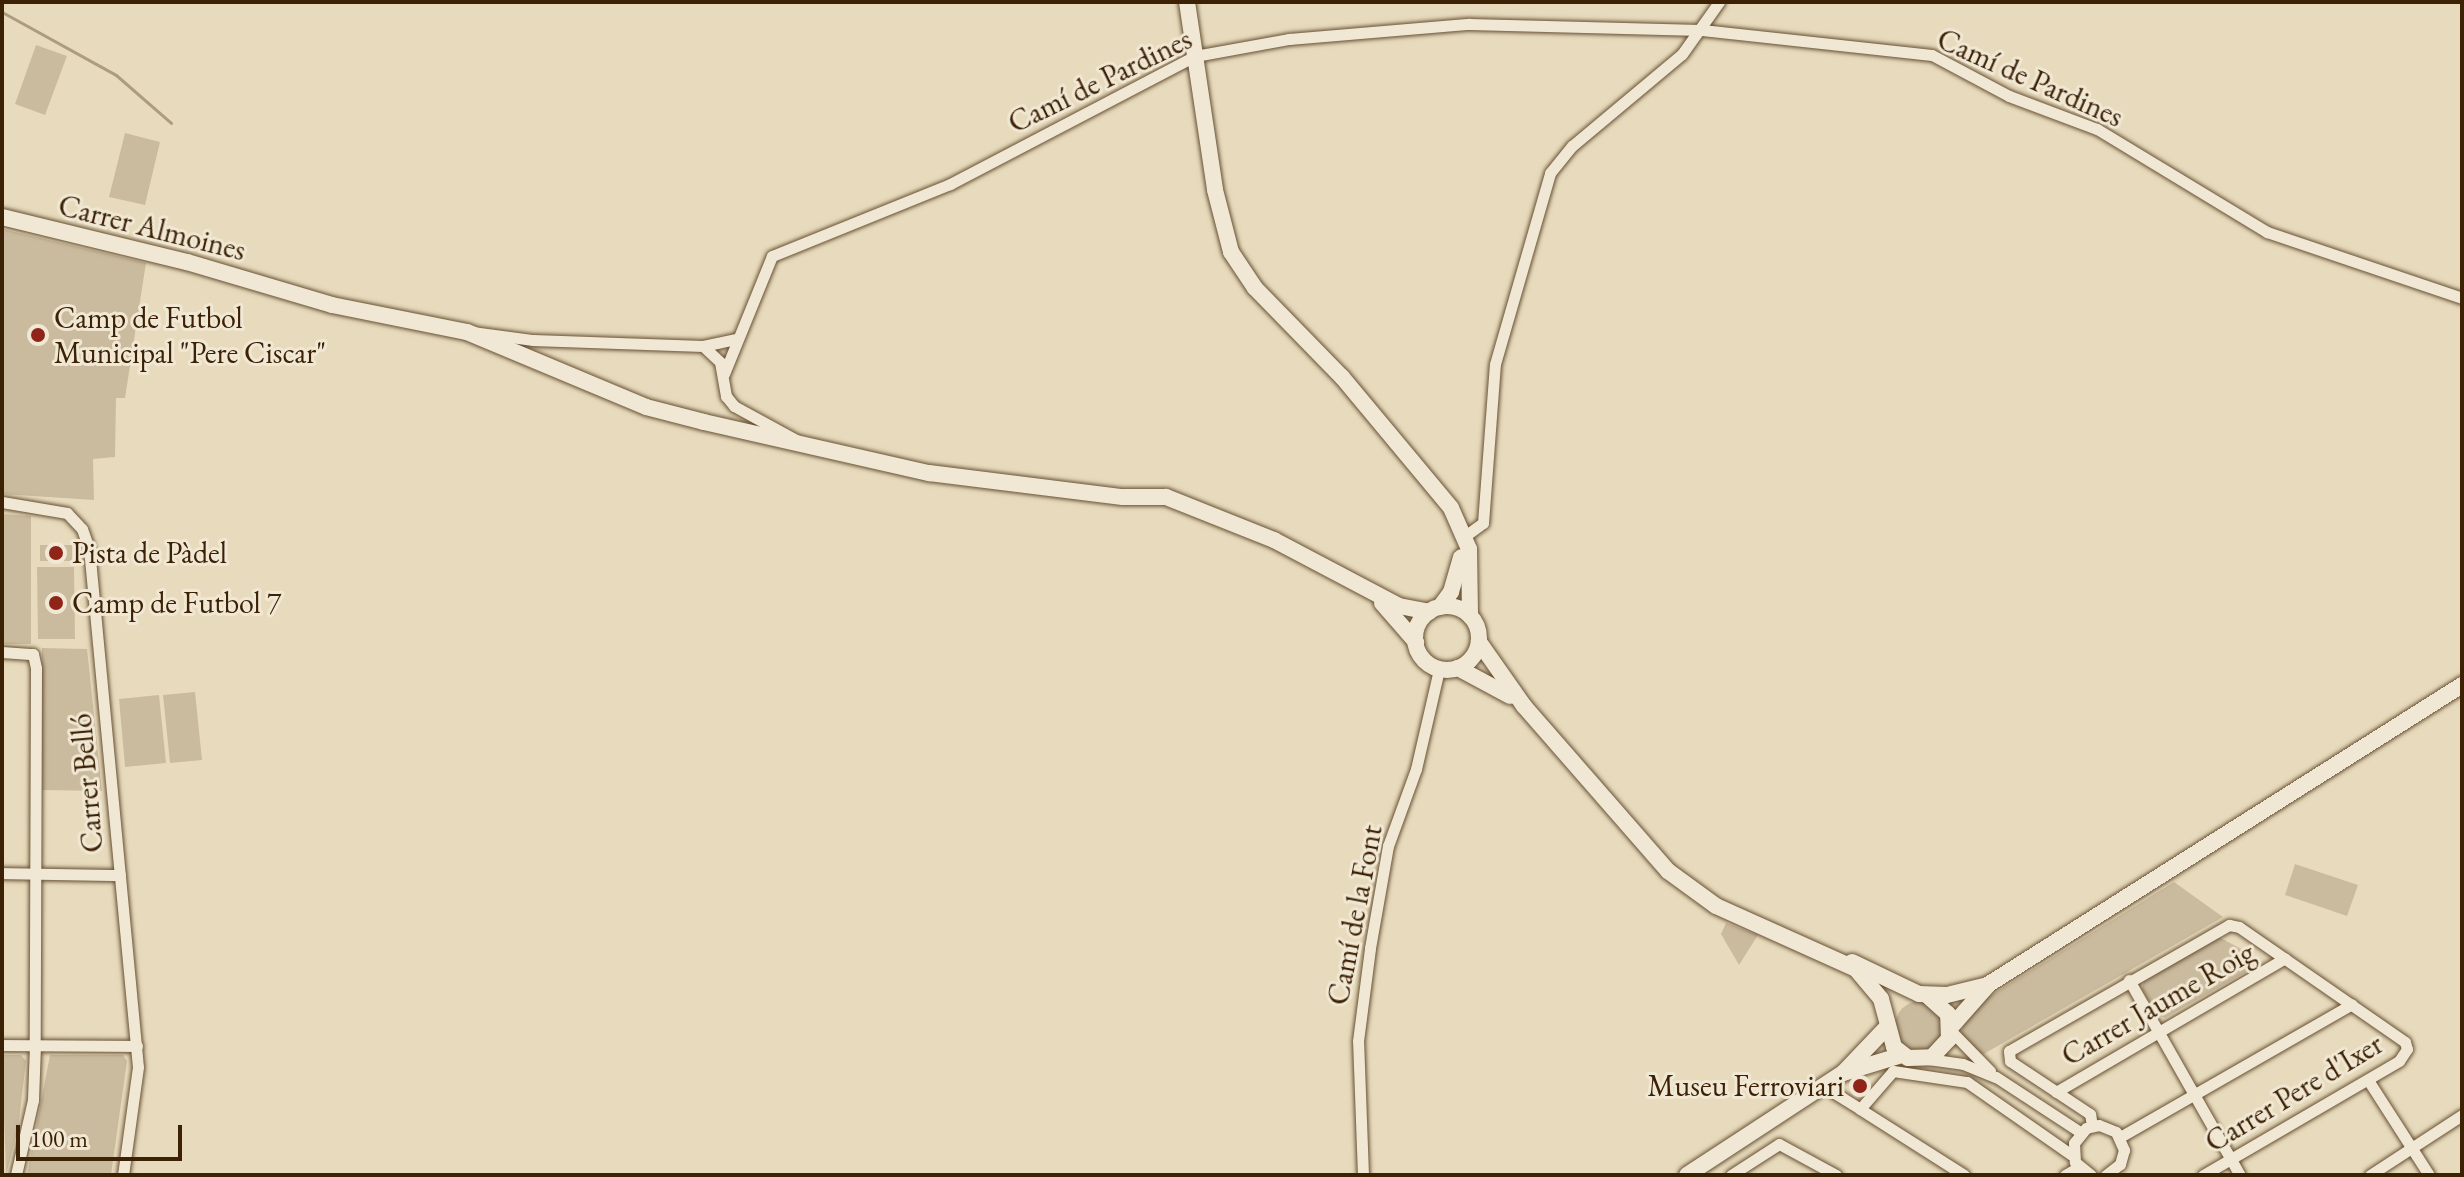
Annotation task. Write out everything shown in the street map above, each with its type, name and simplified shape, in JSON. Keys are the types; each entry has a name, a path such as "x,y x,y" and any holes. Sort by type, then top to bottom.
{"street":[{"path":"1187,2 1215,190 1237,263 1441,494 1465,536 1470,616 1479,642 1524,706 1691,891 1727,912 1924,995 1945,1008 1951,1029 1996,1077"},
{"path":"1416,642 1417,627 1455,581 1465,536 1483,523 1495,364 1550,173 1572,146 1682,54 1719,2"},
{"name":"Camí de Pardines","path":"724,374 772,256 950,184 1195,56 1289,39 1469,24 1702,30 1932,55 2009,96 2097,129 2267,232 2462,298"},
{"name":"Carrer Almoines","path":"2,217 187,262 288,293 467,332 646,407 929,473 1123,497 1166,497 1274,540 1399,606 1434,609"},
{"path":"467,332 533,340 703,346 736,339"},
{"path":"703,346 715,354 724,374 726,396 734,406 799,443"},
{"name":"Carrer Belló","path":"2,502 51,506 75,520 89,548 137,1046 138,1089 123,1175"},
{"path":"1363,587 1416,642 1422,657 1439,669 1458,668 1524,706"},
{"path":"1434,609 1454,607 1470,616"},
{"path":"1458,668 1473,657 1479,642"},
{"path":"2,652 33,654 35,1045 33,1100 16,1175"},
{"name":"Camí de la Font","path":"1363,1175 1358,1041 1370,948 1388,846 1416,769 1439,669"},
{"path":"1924,1059 1939,1053 1951,1029 1989,984 2462,685"},
{"path":"2,873 120,875"},
{"path":"2092,1126 2090,1114 2010,1061 2009,1051 2129,980 2234,925 2352,1004 2195,1097 2120,1137"},
{"name":"Carrer Jaume Roig","path":"2056,1092 2285,958"},
{"path":"1842,959 1876,991 1886,1025 1902,1055"},
{"path":"2129,980 2240,1175"},
{"path":"1687,1175 1843,1073 1886,1025 1901,1000 1989,984"},
{"name":"Carrer Pere d'Ixer","path":"2203,1175 2368,1080 2407,1049 2405,1042 2352,1004"},
{"path":"2,1045 137,1046"},
{"path":"1843,1073 1902,1055 1963,1064 1996,1077 2080,1132"},
{"path":"1862,1107 1893,1071 1961,1080 2061,1143 2091,1175"},
{"path":"2368,1080 2415,1147 2429,1175"},
{"path":"1833,1092 1862,1107 1964,1175"},
{"path":"2370,1175 2462,1115"},
{"path":"2080,1132 2092,1126 2105,1126 2120,1137 2123,1157 2109,1174"},
{"path":"2065,1175 2076,1162 2080,1132"},
{"path":"1731,1175 1775,1145 1790,1146 1836,1175"}],"shaded area":[{"path":"36,45 67,56 45,115 15,104"},
{"path":"125,133 160,142 145,205 109,197"},
{"path":"2,229 146,263 125,398 116,398 115,457 93,459 94,500 2,494"},
{"path":"2,514 31,516 31,644 2,644"},
{"name":"Pista de Pàdel","path":"40,545 72,545 72,561 40,561"},
{"name":"Camp de Futbol 7","path":"37,567 74,567 75,639 38,639"},
{"path":"42,648 87,649 102,791 42,790"},
{"path":"195,692 202,760 170,763 163,695"},
{"path":"159,695 166,763 125,767 119,699"},
{"path":"2295,864 2358,885 2347,916 2285,895"},
{"path":"2174,882 2223,917 1982,1055 1961,1037 1964,1022 1985,999"},
{"path":"1726,923 1758,935 1739,965 1721,934"},
{"path":"2219,937 2256,957 2256,966 2165,1018 2157,1015 2142,989 2144,981"},
{"path":"1920,1001 1937,1009 1945,1026 1937,1043 1920,1051 1903,1043 1895,1026 1903,1009"},
{"path":"2,1055 21,1055 26,1061 18,1128 6,1175"},
{"path":"50,1055 123,1055 127,1061 111,1175 27,1175"}],"waterway":[{"path":"2,12 116,75 171,123"}],"place":[{"name":"Camp de Futbol Municipal \"Pere Ciscar\"","path":"38,335"},
{"name":"Pista de Pàdel","path":"56,553"},
{"name":"Camp de Futbol 7","path":"56,603"},
{"name":"Museu Ferroviari","path":"1860,1086"}]}
